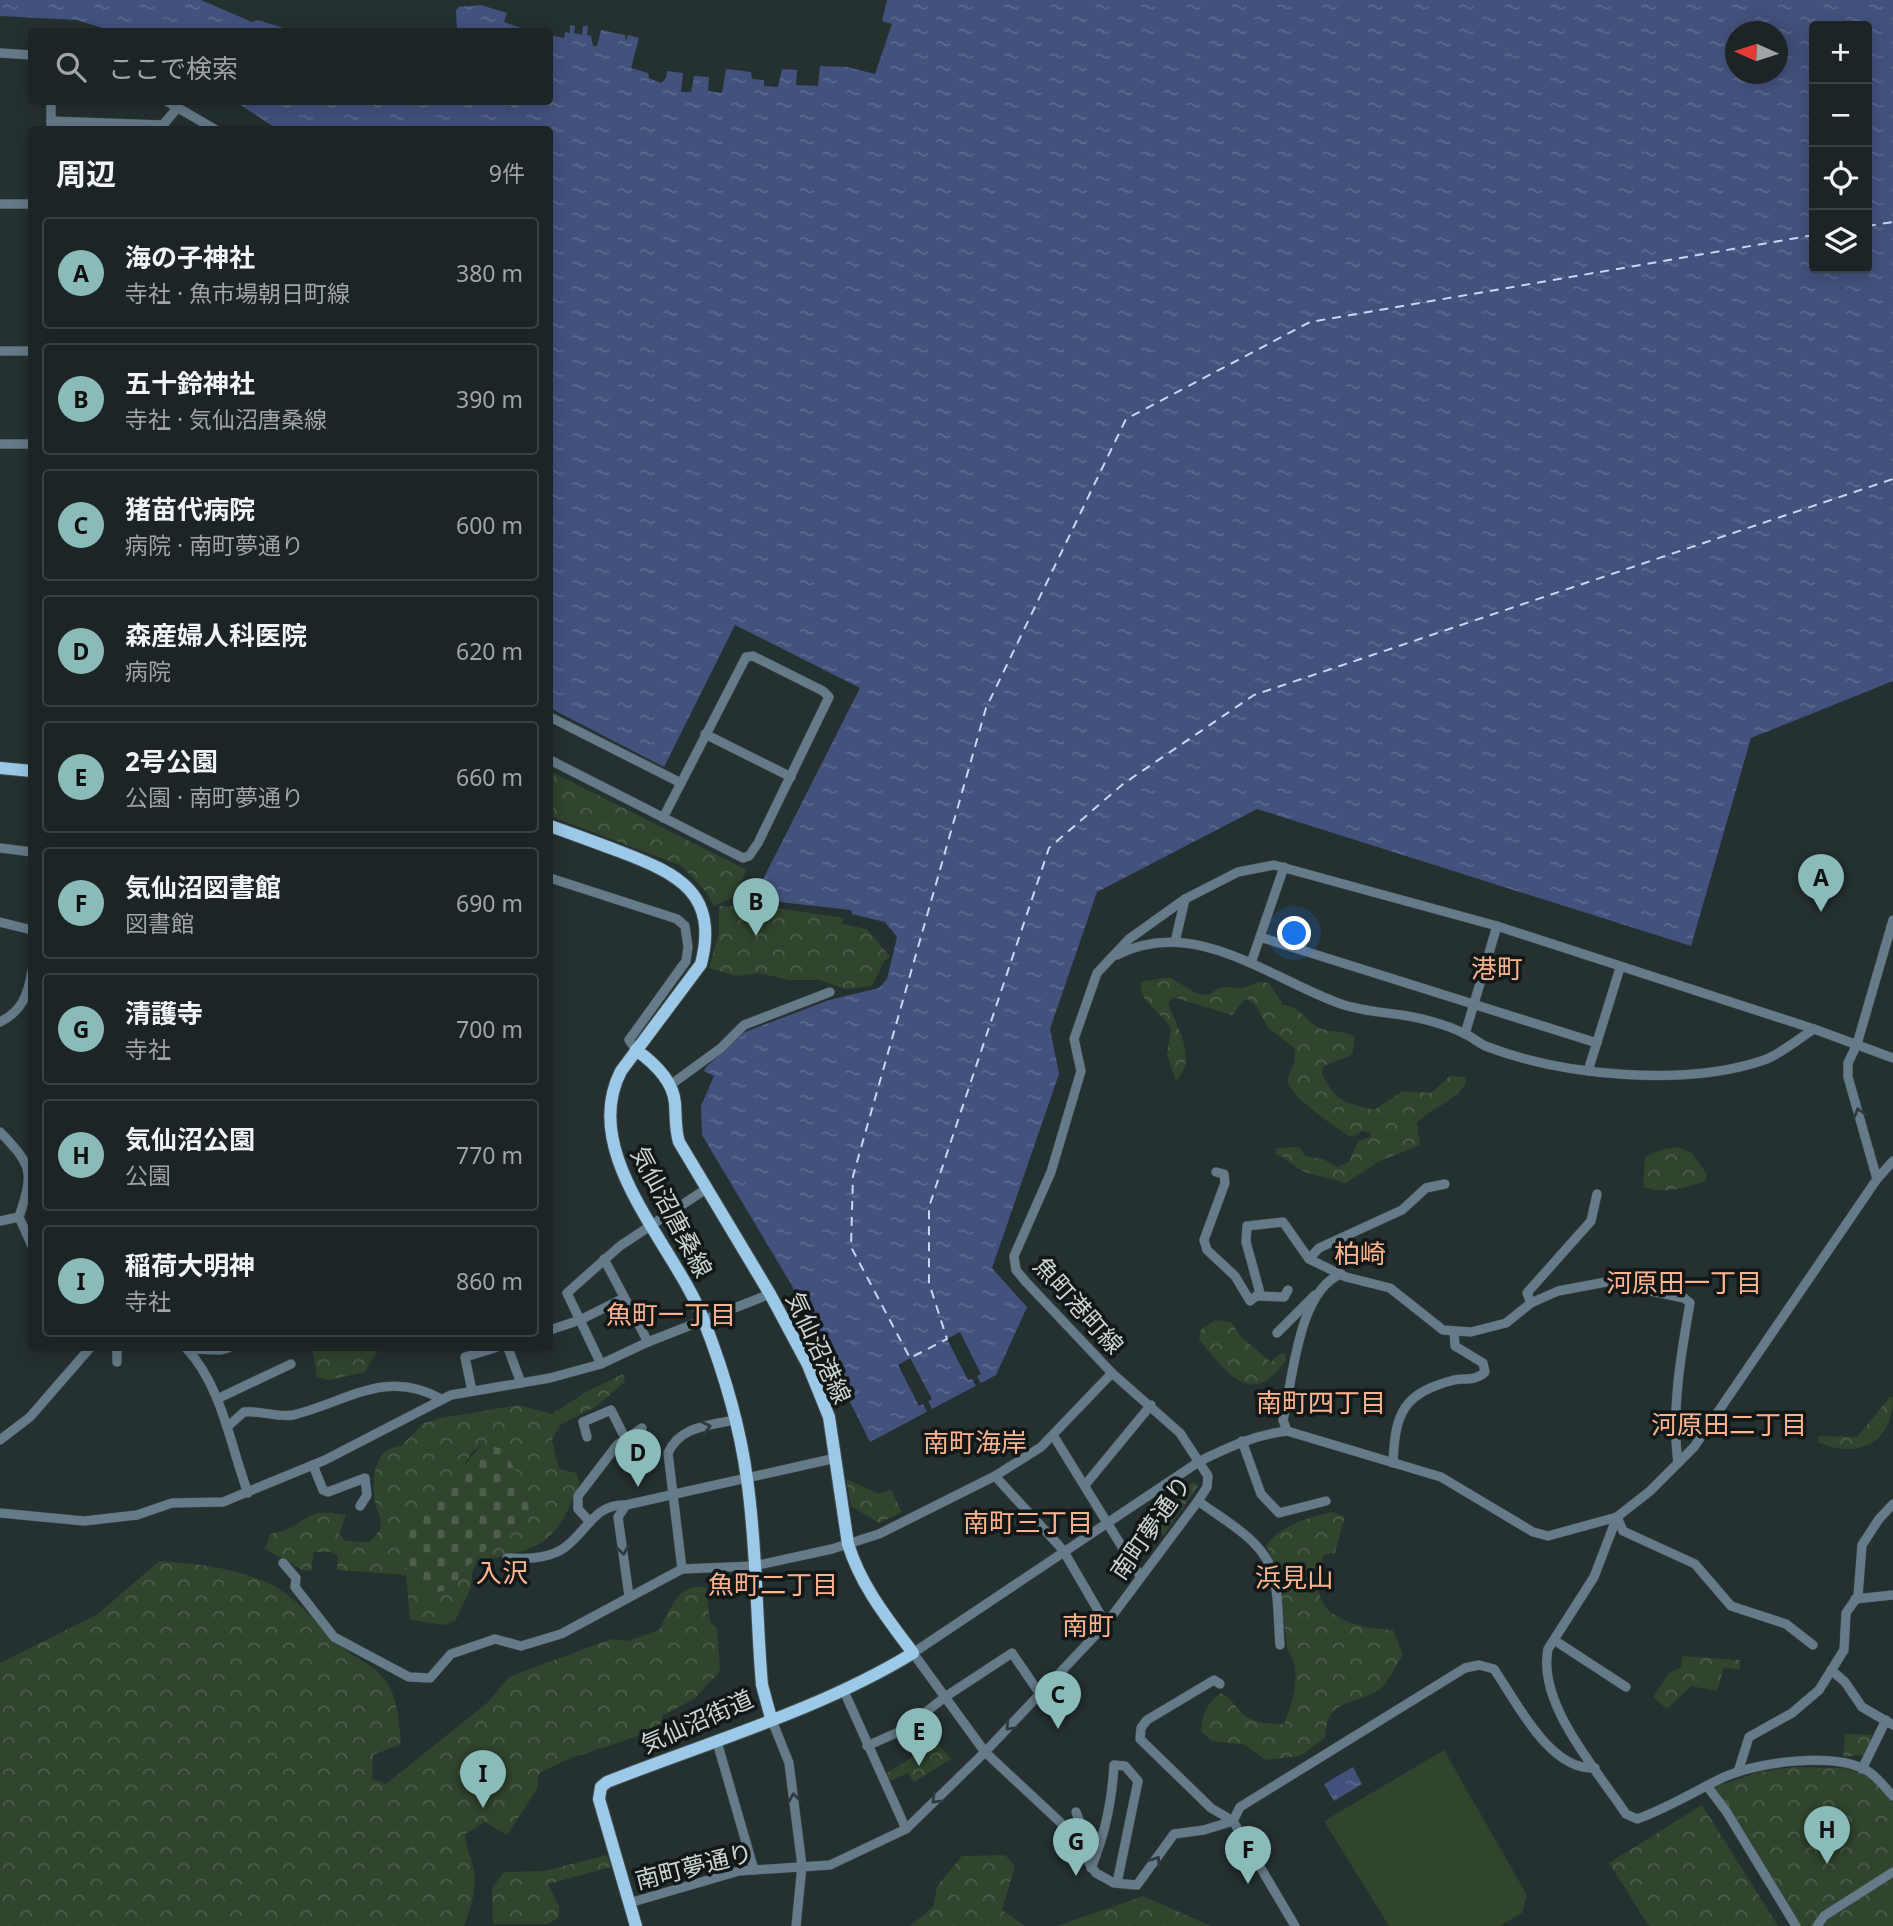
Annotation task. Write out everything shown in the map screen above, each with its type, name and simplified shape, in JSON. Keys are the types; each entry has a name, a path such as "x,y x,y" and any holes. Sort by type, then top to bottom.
{"main road":[{"path":"0,768 28,771"},
{"name":"気仙沼唐桑線","path":"553,826 662,867 690,888 703,909 704,944 701,964 636,1050 612,1087 609,1102 612,1142 622,1175 678,1266 704,1321"},
{"name":"気仙沼港線","path":"636,1050 654,1064 669,1086 675,1099 675,1129 679,1142 770,1294 808,1365 829,1417 848,1545 863,1583 913,1653"},
{"name":"気仙沼街道","path":"636,1926 599,1799 601,1787 615,1779 717,1742 771,1718 762,1685 747,1479 734,1420 704,1321"},
{"path":"771,1718 843,1689 913,1653"}],"street":[{"path":"0,54 28,55"},
{"path":"51,105 51,125 163,125 178,107"},
{"path":"174,105 209,126"},
{"path":"0,204 28,204"},
{"path":"0,351 28,351"},
{"path":"0,444 28,444"},
{"path":"553,762 663,818 743,858 749,856 758,844 829,697 823,691 753,656 746,657 740,663 663,818"},
{"path":"553,719 681,783"},
{"path":"705,734 792,777"},
{"path":"0,848 28,852"},
{"path":"1108,960 1155,918 1185,899 1238,872 1274,864 1497,926 1814,1029 1893,1058"},
{"path":"1251,963 1284,867"},
{"path":"553,879 677,919 685,926 688,947 686,961 629,1040 636,1050"},
{"path":"1175,942 1185,899"},
{"path":"1877,1179 1849,1077 1848,1063 1857,1044 1893,920"},
{"path":"0,922 28,929"},
{"path":"1465,1034 1497,926"},
{"path":"1260,937 1597,1043"},
{"path":"1108,960 1129,949 1165,941 1232,954 1342,1004 1427,1020 1465,1034 1485,1046 1560,1068 1588,1071 1693,1076 1766,1060 1814,1029"},
{"name":"魚町港町線","path":"682,1569 754,1566 848,1545 897,1526 995,1476 1041,1447 1112,1373 1021,1276 1016,1270 1014,1256 1051,1172 1081,1071 1074,1040 1097,973 1108,960"},
{"path":"1588,1071 1620,968"},
{"path":"0,1023 16,1015 28,990"},
{"path":"669,1086 721,1048 744,1025 830,992"},
{"path":"0,1132 26,1160 28,1172"},
{"path":"1595,1768 1580,1769 1544,1744 1494,1669 1479,1665 1465,1668 1240,1807 1233,1821 1204,1830 1174,1834 1137,1885 1117,1883 1091,1868 1060,1822 985,1752 913,1653 1063,1550 1200,1461 1242,1441 1287,1431 1441,1477 1532,1532 1548,1536 1617,1517 1694,1447 1877,1179 1893,1161"},
{"path":"1216,1172 1224,1174 1225,1183 1208,1223 1204,1240 1207,1250 1235,1276 1250,1301 1257,1296 1284,1297 1288,1290"},
{"path":"1309,1259 1319,1248 1402,1210 1426,1188 1445,1184"},
{"path":"601,1364 567,1293 651,1222 706,1189"},
{"path":"28,1190 19,1217 28,1237"},
{"path":"1531,1303 1527,1293 1591,1221 1597,1194"},
{"path":"0,1221 19,1217"},
{"path":"1257,1296 1259,1286 1246,1242 1247,1226 1283,1222 1309,1259 1340,1274 1390,1288 1443,1330 1471,1332 1506,1323 1531,1303 1558,1291 1606,1282 1684,1298 1690,1303 1675,1442 1678,1463"},
{"path":"604,1259 648,1342"},
{"path":"1277,1333 1327,1280 1340,1274"},
{"path":"0,1513 84,1521 137,1515 172,1503 216,1503 248,1493 313,1465 386,1431 441,1399 601,1364 648,1342 770,1294"},
{"path":"1287,1431 1283,1420 1304,1322 1315,1295"},
{"path":"553,1329 580,1320 624,1298"},
{"path":"1393,1463 1397,1423 1407,1401 1445,1384 1479,1377 1485,1373 1483,1363 1455,1346 1454,1331"},
{"path":"0,1440 30,1417 86,1351"},
{"path":"117,1351 117,1362"},
{"path":"190,1351 217,1399 248,1493"},
{"path":"472,1391 466,1357 485,1351"},
{"path":"509,1351 521,1383"},
{"path":"217,1399 291,1364"},
{"path":"1112,1373 1152,1405 1180,1433 1200,1461"},
{"path":"227,1427 244,1412 291,1415 378,1386 397,1386 441,1399"},
{"path":"1085,1485 1152,1405"},
{"path":"587,1437 583,1422 611,1410 625,1438"},
{"path":"283,1563 296,1578 295,1587 334,1637 409,1676 430,1678 451,1654 495,1639 520,1646 561,1634 682,1569 668,1453 673,1442 683,1432 734,1420"},
{"path":"590,1522 578,1509 578,1496 625,1438 642,1427"},
{"path":"1053,1435 1140,1576"},
{"path":"1242,1441 1261,1494 1279,1513 1326,1501"},
{"path":"507,1558 531,1559 560,1550 598,1511 615,1505 626,1506 836,1458"},
{"name":"南町夢通り","path":"629,1903 739,1871 830,1866 906,1829 985,1752 1106,1624 1207,1487 1208,1476 1200,1461"},
{"path":"313,1465 323,1490 328,1492 365,1478 367,1495 360,1506"},
{"path":"995,1476 1063,1550 1106,1624"},
{"path":"1198,1501 1250,1539 1266,1560 1274,1577 1280,1645"},
{"path":"1738,1772 1749,1737 1792,1713 1819,1690 1844,1650 1846,1613 1855,1599 1862,1545 1879,1519 1893,1504"},
{"path":"626,1506 618,1517 629,1596"},
{"path":"1617,1517 1594,1577 1554,1640 1546,1662 1557,1710 1626,1815 1637,1819 1738,1772 1815,1760 1840,1762 1862,1769 1893,1796"},
{"path":"1617,1517 1623,1531 1695,1564 1731,1606 1786,1624 1813,1645"},
{"path":"1855,1599 1893,1595"},
{"path":"1554,1640 1626,1687"},
{"path":"867,1746 903,1730 945,1697 1012,1653 1040,1694"},
{"path":"1831,1670 1862,1707 1890,1722 1862,1769"},
{"path":"1220,1684 1214,1679 1147,1720 1141,1728 1140,1739 1211,1808 1233,1821 1295,1926"},
{"path":"843,1689 906,1829"},
{"path":"771,1718 789,1763 802,1866 796,1926"},
{"path":"717,1742 754,1870"},
{"path":"1091,1868 1109,1807 1114,1765 1125,1766 1138,1781 1117,1883"},
{"path":"1707,1786 1726,1811 1796,1926"},
{"path":"1076,1812 1090,1847 1091,1868"},
{"path":"1817,1926 1824,1916 1893,1872"}],"green space":[{"path":"553,773 747,870 732,898 714,906 706,892 682,866 553,817"},
{"path":"719,906 771,907 844,918 842,924 867,929 890,957 884,961 872,986 845,989 820,980 789,980 759,973 736,976 709,968 719,933"},
{"path":"1169,977 1198,994 1208,995 1221,987 1243,988 1258,982 1269,983 1283,1005 1294,1008 1316,1026 1355,1037 1352,1055 1323,1066 1322,1075 1333,1091 1349,1103 1374,1110 1403,1091 1431,1093 1450,1076 1465,1077 1466,1083 1455,1096 1417,1123 1420,1145 1380,1161 1344,1184 1310,1174 1275,1154 1276,1148 1299,1147 1305,1156 1323,1159 1337,1167 1349,1162 1358,1141 1370,1137 1371,1133 1363,1131 1351,1137 1303,1102 1289,1085 1288,1079 1294,1062 1294,1048 1268,1028 1257,1007 1246,998 1232,1015 1173,997 1168,1002 1186,1053 1183,1072 1176,1081 1167,1055 1171,1029 1143,996 1141,989 1141,982"},
{"path":"1678,1147 1692,1153 1707,1174 1706,1181 1667,1190 1643,1187 1645,1157 1660,1150"},
{"path":"1215,1320 1231,1322 1241,1337 1271,1362 1280,1354 1285,1354 1286,1360 1274,1375 1262,1382 1251,1384 1241,1381 1220,1365 1199,1340 1200,1330"},
{"path":"313,1351 377,1351 365,1372 329,1380 317,1377"},
{"path":"623,1374 625,1382 595,1407 560,1425 552,1440 559,1469 576,1473 580,1483 562,1520 544,1541 532,1548 477,1561 472,1573 471,1588 455,1621 444,1625 410,1620 406,1575 337,1570 338,1556 331,1552 314,1552 311,1571 302,1570 265,1549 270,1534 283,1531 321,1513 346,1515 339,1534 345,1541 369,1542 381,1525 375,1502 376,1466 385,1452 401,1446 424,1423 519,1405 552,1414 586,1392","holes":["482,1444 530,1511 468,1566 454,1588 431,1594 401,1561 430,1507 458,1475 472,1452"]},
{"path":"1890,1397 1893,1397 1887,1427 1880,1437 1870,1444 1846,1449 1817,1442 1819,1436 1857,1437"},
{"path":"482,1444 504,1449 523,1486 530,1511 468,1566 454,1588 431,1594 401,1561 406,1535"},
{"path":"846,1479 879,1494 891,1490 902,1512 879,1523 851,1506"},
{"path":"1194,1482 1198,1486 1163,1536 1147,1510"},
{"path":"1331,1512 1345,1516 1335,1553 1323,1555 1319,1583 1321,1599 1333,1614 1342,1619 1363,1626 1393,1630 1403,1655 1381,1688 1335,1710 1330,1716 1325,1738 1300,1756 1266,1760 1243,1744 1212,1741 1201,1732 1203,1720 1209,1705 1221,1693 1252,1720 1284,1724 1295,1686 1295,1667 1287,1649 1279,1577 1266,1545 1287,1527"},
{"path":"159,1561 222,1569 272,1585 294,1601 345,1649 383,1677 396,1703 401,1744 373,1755 372,1779 386,1784 488,1702 509,1677 611,1639 628,1641 659,1630 676,1599 689,1589 706,1587 710,1622 717,1628 720,1671 694,1699 662,1716 662,1723 632,1738 569,1759 539,1774 537,1789 507,1835 485,1822 465,1834 475,1885 464,1926 0,1926 0,1663 98,1614"},
{"path":"1682,1656 1740,1660 1740,1670 1724,1667 1717,1691 1691,1686 1667,1709 1653,1697 1669,1673 1681,1667"},
{"path":"1845,1734 1871,1735 1870,1746 1865,1755 1843,1757"},
{"path":"937,1742 951,1759 914,1782 908,1773 889,1781 885,1774"},
{"path":"1444,1750 1527,1895 1522,1913 1500,1926 1389,1926 1324,1821"},
{"path":"1794,1767 1842,1768 1866,1774 1893,1801 1893,1926 1800,1926 1714,1787 1759,1772"},
{"path":"1702,1805 1778,1926 1649,1926 1609,1863"},
{"path":"607,1855 611,1867 548,1884 559,1906 559,1918 547,1924 493,1924 492,1888 504,1872 544,1871"},
{"path":"1005,1855 1015,1866 1002,1910 1025,1926 910,1926 933,1907 937,1886 962,1856"},
{"path":"1143,1896 1211,1926 1057,1926"}],"water":[{"path":"0,0 201,0 252,22 258,20 283,28 102,28 77,20 0,16"},
{"path":"887,0 1893,0 1893,681 1751,738 1691,946 1257,809 1097,892 1050,1029 1059,1074 992,1268 1027,1307 996,1375 870,1442 791,1284 702,1135 701,1106 714,1076 704,1071 706,1067 745,1032 829,1000 879,988 887,979 897,937 885,922 852,914 851,910 753,899 860,688 735,625 664,767 553,710 553,126 272,126 241,105 553,105 553,36 564,38 565,32 570,33 570,25 575,26 574,33 582,35 583,26 588,26 587,35 591,36 593,46 597,46 601,30 625,35 626,41 628,35 639,38 631,68 648,73 649,78 661,83 666,78 667,71 683,73 681,92 691,92 694,76 709,77 708,91 722,93 726,69 751,72 752,79 764,80 764,86 778,87 782,69 797,70 796,85 818,86 820,66 847,67 875,74 892,24 882,21"},
{"path":"481,5 507,13 504,22 521,28 457,28 456,10 459,7"},
{"path":"1353,1767 1362,1784 1334,1801 1324,1784"}],"pier":[{"path":"960,1332 981,1374 977,1376 981,1384 976,1386 972,1379 968,1380 947,1339"},
{"path":"910,1358 932,1399 928,1401 932,1409 927,1412 923,1404 919,1406 898,1365"}],"ferry route":[{"path":"1872,225 1893,222"},
{"path":"1809,236 1310,322 1126,419 986,708 853,1176 851,1247 910,1358 947,1339 929,1283 929,1207 1049,848 1123,784 1254,695 1893,479"}],"place":[{"name":"海の子神社","path":"1821,912"},
{"name":"五十鈴神社","path":"756,936"},
{"name":"森産婦人科医院","path":"638,1487"},
{"name":"猪苗代病院","path":"1058,1729"},
{"name":"2号公園","path":"919,1766"},
{"name":"稲荷大明神","path":"483,1808"},
{"name":"気仙沼公園","path":"1827,1864"},
{"name":"清護寺","path":"1076,1876"},
{"name":"気仙沼図書館","path":"1248,1884"}],"district":[{"name":"港町","path":"1497,969"},
{"name":"柏崎","path":"1360,1254"},
{"name":"河原田一丁目","path":"1684,1283"},
{"name":"魚町一丁目","path":"671,1315"},
{"name":"南町四丁目","path":"1321,1403"},
{"name":"河原田二丁目","path":"1729,1425"},
{"name":"南町海岸","path":"975,1443"},
{"name":"南町三丁目","path":"1028,1523"},
{"name":"入沢","path":"502,1573"},
{"name":"浜見山","path":"1294,1578"},
{"name":"魚町二丁目","path":"773,1585"},
{"name":"南町","path":"1088,1626"}]}
